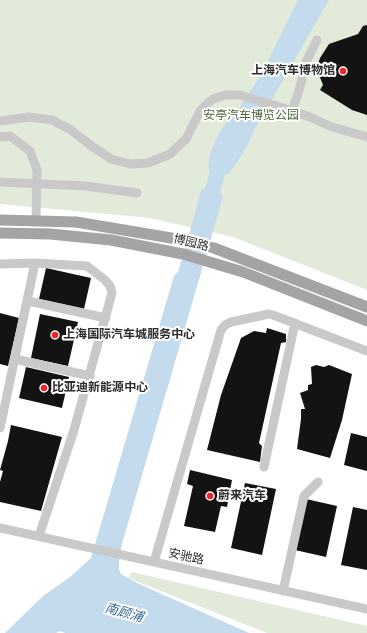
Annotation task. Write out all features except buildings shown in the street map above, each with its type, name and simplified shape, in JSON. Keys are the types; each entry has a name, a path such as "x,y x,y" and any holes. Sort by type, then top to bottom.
{"main road":[{"name":"博园路","path":"0,220 76,222 184,240 214,248 367,306"},
{"name":"博园路","path":"0,232 50,234 111,240 183,254 250,274 367,321"}],"street":[{"path":"292,111 299,91 306,62 317,40"},
{"path":"0,121 29,117 52,120 71,130 111,159 130,164 148,163 170,154 186,140 200,111 213,99 225,95 240,95 292,111 332,127 367,137"},
{"path":"0,137 10,136 30,151 37,170 36,220"},
{"path":"0,182 86,186 137,193"},
{"path":"0,428 35,263"},
{"path":"0,264 35,263 83,265 92,269 105,280 110,286 112,293 74,430 39,536"},
{"path":"28,301 106,318"},
{"path":"154,562 221,330 224,325 231,322 269,314 367,351"},
{"path":"264,467 295,323"},
{"path":"15,359 90,376"},
{"path":"283,590 304,496 318,482"},
{"name":"安驰路","path":"0,528 367,609"}],"green space":[{"name":"安亭汽车博览公园","path":"0,0 367,0 367,290 233,237 150,218 0,204"},
{"path":"132,572 367,626 367,633 267,633 128,578"}],"water":[{"name":"南顾浦","path":"298,0 329,0 256,127 246,148 229,174 225,175 220,192 223,197 122,544 119,561 119,569 121,574 137,583 249,633 65,633 60,631 56,633 5,633 43,596 70,577 91,558 174,276 178,272 201,190 205,188 210,171 208,167 210,154 218,135 226,123 236,113 261,75"}],"place":[{"name":"上海汽车博物馆","path":"343,71"},
{"name":"上海国际汽车城服务中心","path":"55,335"},
{"name":"比亚迪新能源中心","path":"44,388"},
{"name":"蔚来汽车","path":"210,496"}]}
